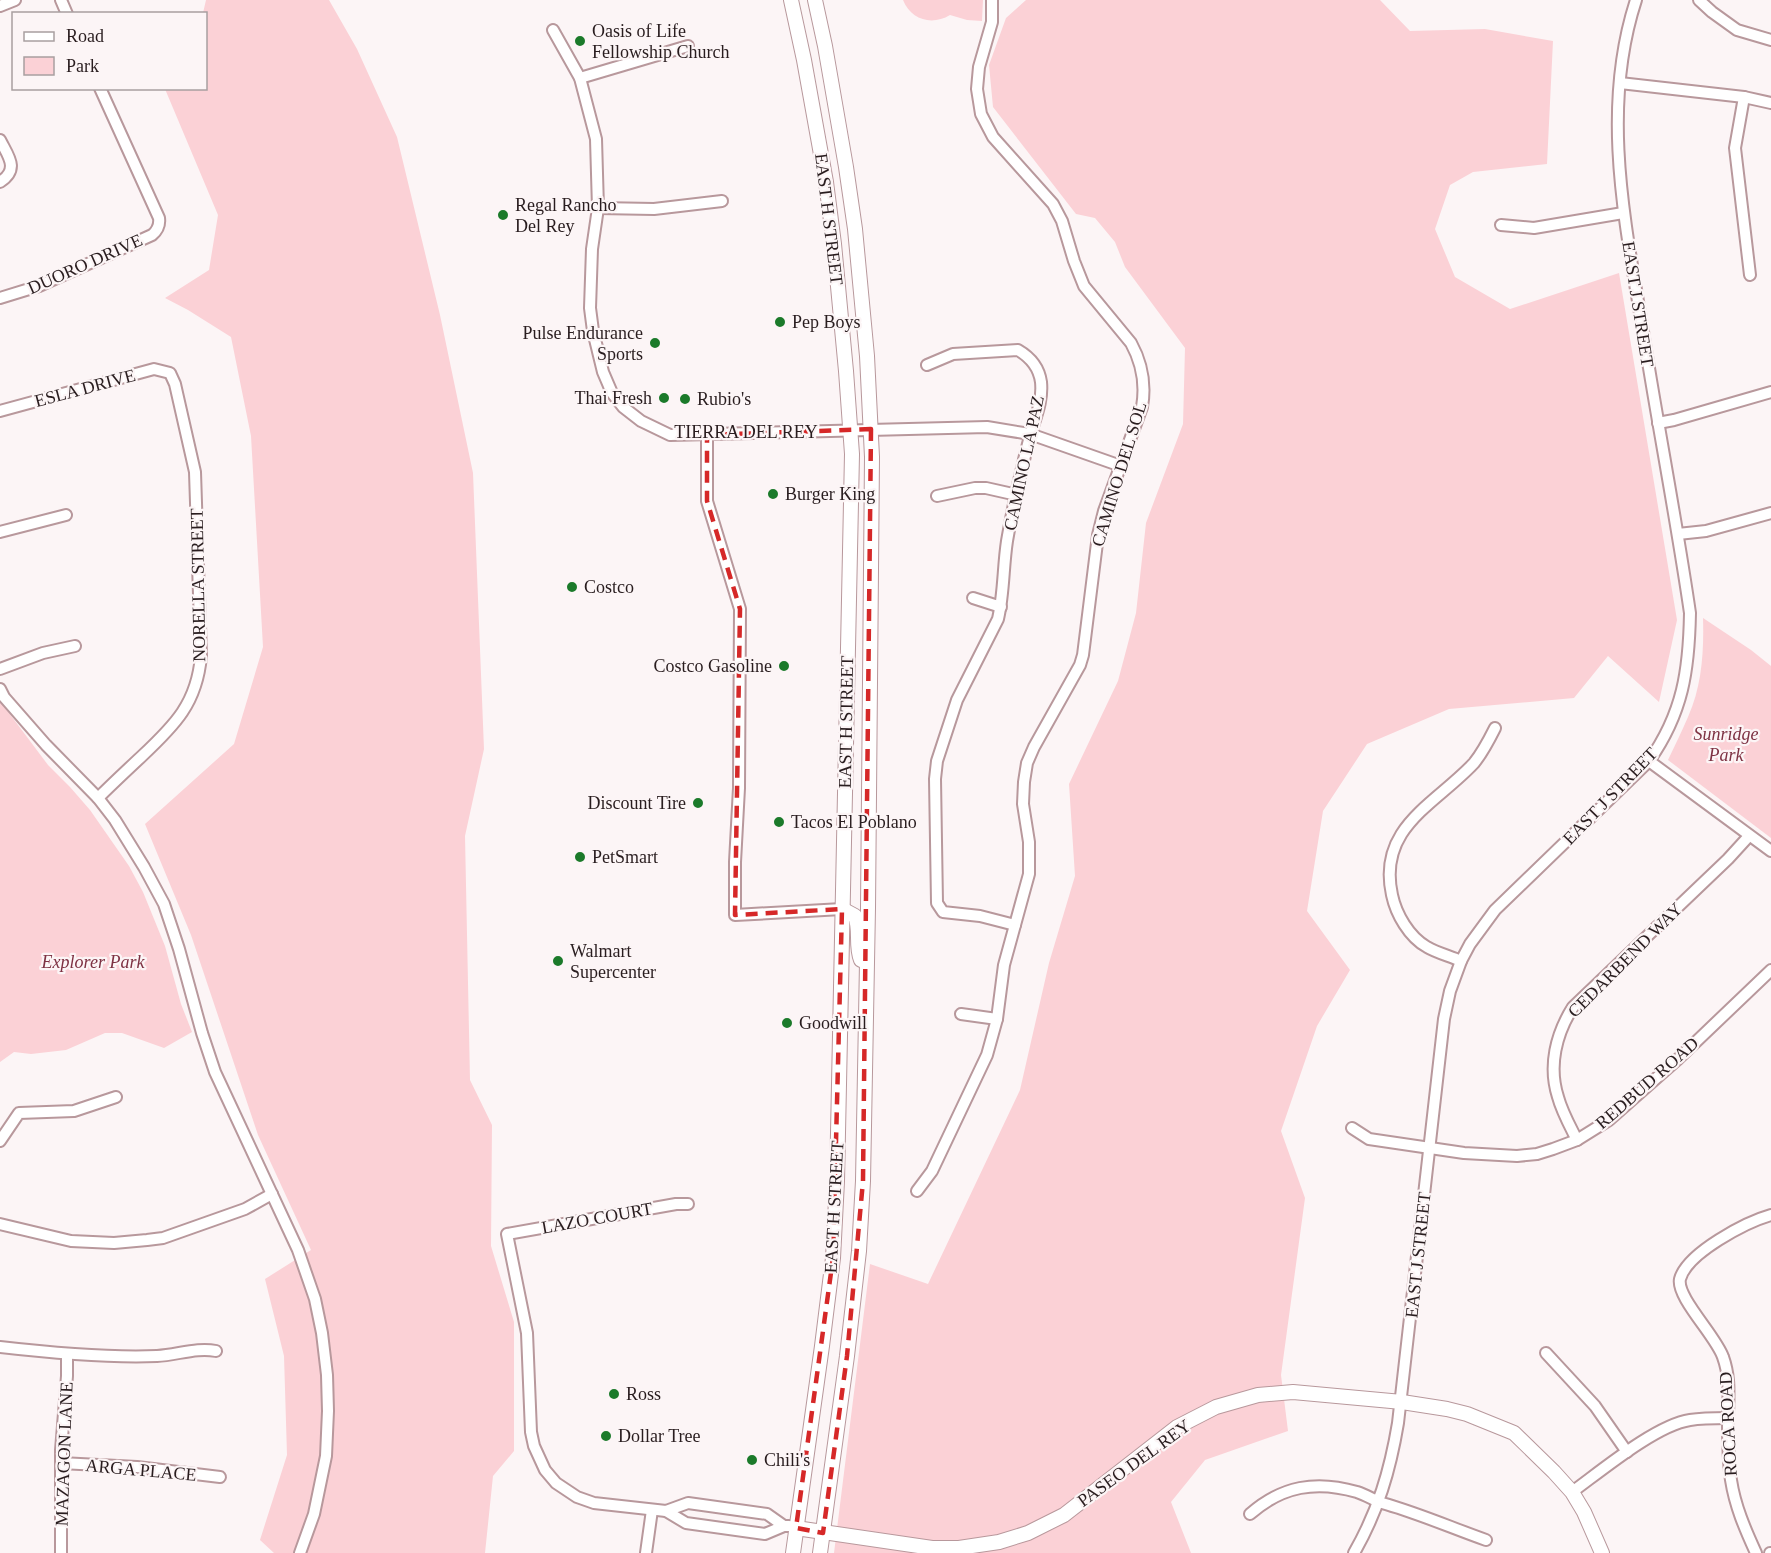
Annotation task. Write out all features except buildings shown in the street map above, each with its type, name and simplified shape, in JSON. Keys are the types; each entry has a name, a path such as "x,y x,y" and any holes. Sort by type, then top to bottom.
{"main road":[{"name":"EAST H STREET","path":"791,0 826,182 851,431 837,1181 833,1258 812,1429 790,1527 793,1553"},
{"name":"EAST H STREET","path":"815,0 825,46 855,229 872,429 867,962 859,1251 820,1553"},
{"path":"842,909 855,916 858,923 859,956 861,960 867,962"},
{"name":"PASEO DEL REY","path":"790,1527 932,1548 959,1548 999,1542 1028,1533 1064,1515 1178,1427 1216,1407 1258,1395 1293,1392 1447,1408 1514,1433 1572,1492 1584,1512 1602,1553"}],"street":[{"path":"0,6 15,0"},
{"name":"CAMINO DEL SOL","path":"917,1191 932,1171 984,1062 997,1019 1004,965 1029,874 1029,842 1023,804 1027,764 1034,747 1080,665 1098,535 1104,511 1142,407 1144,387 1142,368 1131,343 1084,286 1062,221 1053,204 993,138 981,114 977,89 979,67 992,22 992,0"},
{"name":"EAST J STREET","path":"1354,1553 1379,1502 1393,1453 1402,1402 1444,1019 1450,990 1470,944 1496,910 1649,761 1658,749 1672,720 1688,666 1690,613 1623,213 1617,140 1620,82 1627,34 1636,0"},
{"path":"1699,0 1737,30 1771,40"},
{"name":"TIERRA DEL REY","path":"553,30 580,78 596,139 598,208 592,249 590,308 593,331 603,372 612,393 623,407 641,421 670,435 987,427 1030,434 1121,466"},
{"path":"580,78 688,45"},
{"path":"1620,82 1744,97 1771,103"},
{"name":"DUORO DRIVE","path":"0,298 39,286 152,235 158,230 159,218 101,90"},
{"path":"1744,97 1735,148 1750,275"},
{"path":"0,140 11,165 9,174 0,182"},
{"path":"598,208 654,209 722,201"},
{"path":"1501,225 1534,228 1623,213"},
{"name":"CAMINO LA PAZ","path":"927,365 953,354 1018,350 1033,362 1041,383 1038,411 1030,434 1007,541 1001,607 993,630 957,700 937,761 935,783 937,903 944,912 980,916 1015,925"},
{"name":"ESLA DRIVE","path":"0,411 154,369 170,372"},
{"name":"NORELLA STREET","path":"98,798 176,723 188,704 199,675 201,656 195,472 175,384 170,372"},
{"path":"1658,423 1771,392"},
{"path":"707,435 707,501 740,609 739,788 735,915 842,909"},
{"path":"937,496 975,488 986,488 1017,495"},
{"path":"1677,534 1706,531 1771,513"},
{"path":"0,532 66,515"},
{"path":"973,598 1001,607"},
{"path":"0,669 43,653 75,646"},
{"path":"0,689 4,697 46,745 98,798 115,820 164,904 215,1072 298,1250 315,1299 322,1333 328,1411 326,1456 314,1514 300,1553"},
{"path":"1461,961 1427,947 1405,924 1392,895 1390,865 1395,846 1405,826 1474,762 1496,728"},
{"path":"1649,761 1771,851"},
{"name":"CEDARBEND WAY","path":"1577,1140 1558,1099 1554,1080 1555,1049 1567,1017 1573,1007 1728,859 1749,836"},
{"name":"REDBUD ROAD","path":"1352,1128 1369,1139 1473,1154 1516,1156 1537,1154 1577,1140 1609,1120 1771,970"},
{"path":"961,1014 997,1019"},
{"path":"0,1141 19,1113 74,1111 116,1096"},
{"path":"0,1224 70,1241 114,1243 147,1240 163,1238 245,1209 272,1194"},
{"name":"LAZO COURT","path":"507,1234 676,1204 688,1204"},
{"name":"ROCA ROAD","path":"1756,1553 1738,1511 1731,1479 1729,1382 1724,1359 1720,1348 1682,1294 1679,1281 1684,1269 1713,1244 1755,1220 1771,1215"},
{"name":"PASEO DEL REY","path":"507,1234 527,1333 531,1432 534,1446 545,1470 556,1483 577,1497 594,1503 666,1511 688,1503 767,1514 790,1527"},
{"path":"0,1347 67,1354 158,1356 216,1351"},
{"path":"1546,1353 1595,1406 1627,1452"},
{"name":"MAZAGON LANE","path":"61,1553 67,1354"},
{"path":"1572,1492 1662,1430 1689,1420 1728,1418"},
{"name":"ARGA PLACE","path":"62,1464 137,1467 219,1477"},
{"path":"1250,1514 1262,1503 1280,1494 1318,1486 1336,1487 1360,1493 1486,1540"},
{"path":"646,1553 652,1510"},
{"name":"PASEO DEL REY","path":"666,1511 686,1523 765,1534 790,1527"}],"highlighted area":[{"path":"871,429 863,1181 847,1356 823,1533 796,1528 833,1258 842,909 735,915 740,609 707,501 707,435"}],"green space":[{"path":"206,0 329,0 357,49 397,137 440,315 473,473 484,749 465,836 470,1080 492,1125 491,1246 514,1322 514,1451 493,1476 485,1553 274,1553 260,1540 287,1455 284,1356 265,1279 311,1250 258,1135 191,935 145,824 234,744 263,647 251,436 231,337 165,298 209,270 218,215 165,90 207,90 207,12 203,12"},
{"path":"903,0 983,0 982,21 950,15 936,20 923,19 911,12"},
{"path":"1026,0 1380,0 1410,31 1485,29 1553,41 1547,164 1473,172 1450,185 1435,229 1455,277 1510,309 1619,273 1677,620 1659,702 1608,656 1574,698 1449,709 1367,744 1323,811 1307,911 1350,970 1317,1026 1281,1131 1305,1198 1281,1375 1288,1431 1205,1460 1171,1502 1191,1553 834,1553 870,1264 928,1284 1020,1090 1049,963 1075,876 1069,784 1118,681 1136,613 1146,523 1183,424 1185,348 1125,267 1115,242 1095,218 1076,214 993,107 989,65 1006,18"},
{"name":"Sunridge Park","path":"1703,618 1771,666 1771,838 1668,760 1693,705 1699,681"},
{"name":"Explorer Park","path":"0,701 48,765 90,810 129,866 143,892 165,946 181,1004 192,1032 164,1048 122,1033 105,1033 66,1050 31,1054 14,1052 0,1062"}],"place":[{"name":"Oasis of Life Fellowship Church","path":"580,41"},
{"name":"Regal Rancho Del Rey","path":"503,215"},
{"name":"Pep Boys","path":"780,322"},
{"name":"Pulse Endurance Sports","path":"655,343"},
{"name":"Thai Fresh","path":"664,398"},
{"name":"Rubio's","path":"685,399"},
{"name":"Burger King","path":"773,494"},
{"name":"Costco","path":"572,587"},
{"name":"Costco Gasoline","path":"784,666"},
{"name":"Discount Tire","path":"698,803"},
{"name":"Tacos El Poblano","path":"779,822"},
{"name":"PetSmart","path":"580,857"},
{"name":"Walmart Supercenter","path":"558,961"},
{"name":"Goodwill","path":"787,1023"},
{"name":"Ross","path":"614,1394"},
{"name":"Dollar Tree","path":"606,1436"},
{"name":"Chili's","path":"752,1460"}]}
